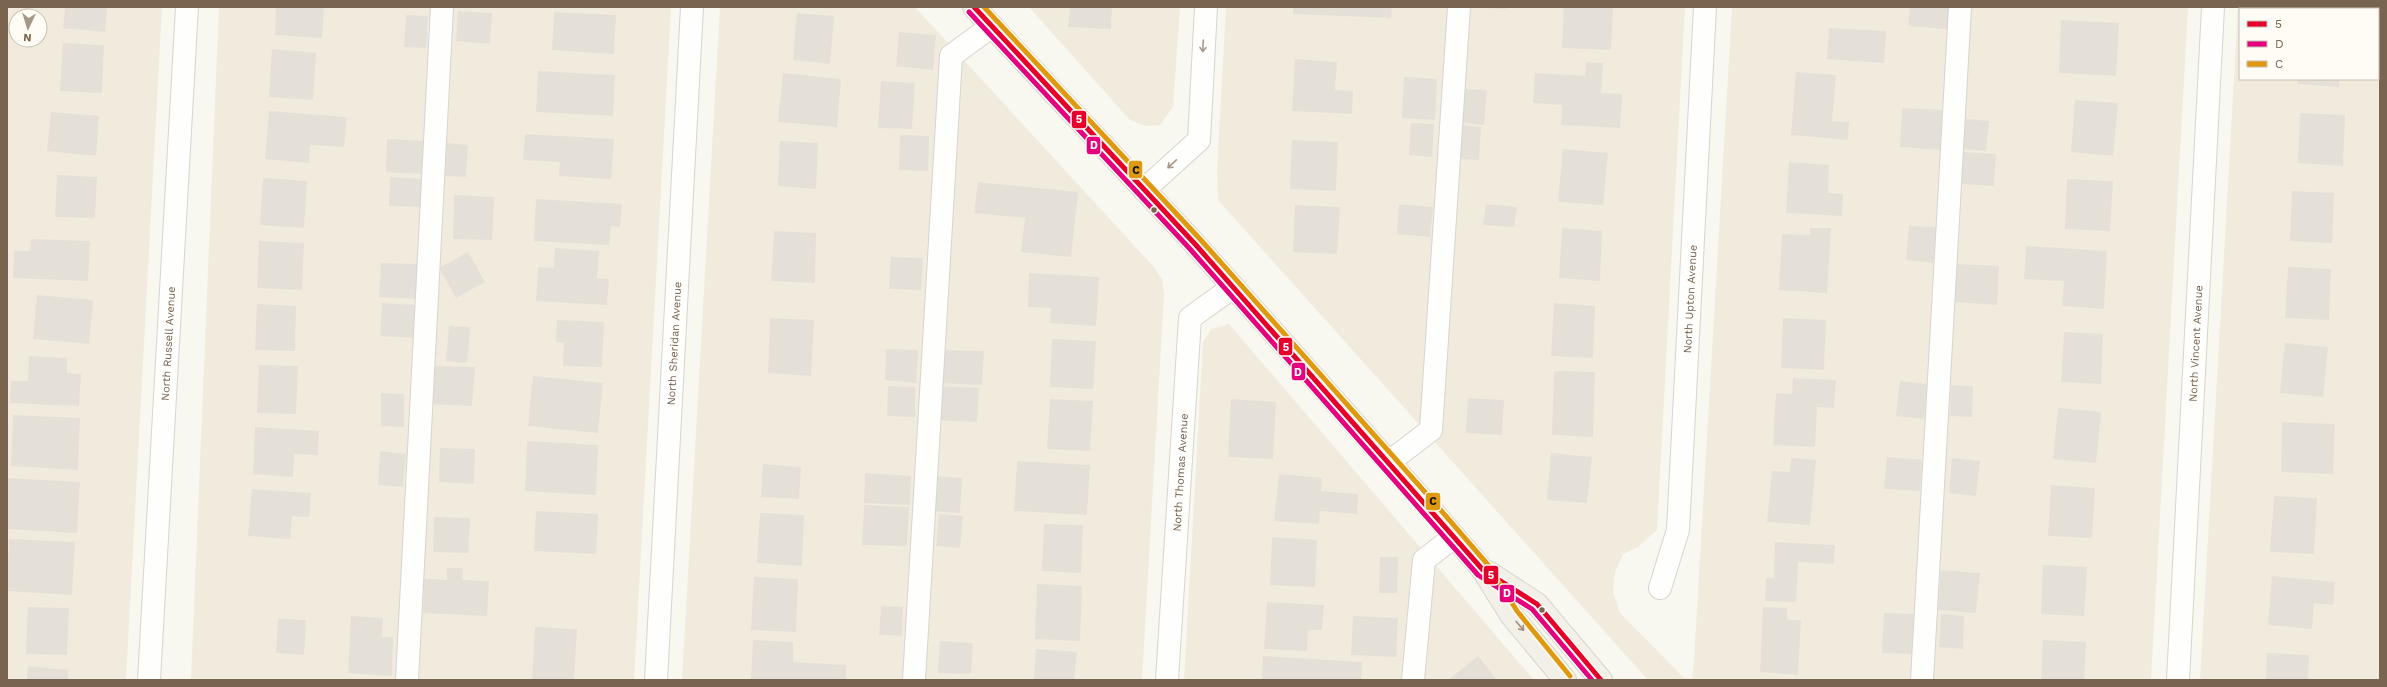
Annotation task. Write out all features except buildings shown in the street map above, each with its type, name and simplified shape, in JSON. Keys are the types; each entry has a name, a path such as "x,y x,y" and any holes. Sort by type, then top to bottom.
{"main road":[{"path":"974,7 1233,287 1454,536 1483,570 1511,615 1565,680"},
{"path":"1483,570 1537,604 1601,680"}],"street":[{"name":"North Russell Avenue","path":"149,680 188,7"},
{"path":"407,680 442,7"},
{"name":"North Sheridan Avenue","path":"656,680 692,7"},
{"path":"1144,190 1198,140 1206,7"},
{"path":"1389,462 1431,430 1459,7"},
{"name":"North Upton Avenue","path":"1660,588 1678,530 1705,7"},
{"path":"1922,680 1960,7"},
{"name":"North Vincent Avenue","path":"2178,680 2213,7"},
{"path":"914,680 951,56 992,26"},
{"name":"North Thomas Avenue","path":"1167,680 1190,318 1233,287"},
{"path":"1413,680 1424,560 1454,536"}],"shaded area":[{"path":"7,7 162,7 126,680 7,680"},
{"path":"219,7 671,7 634,680 191,680"},
{"path":"720,7 915,7 1153,266 1162,279 1164,294 1142,680 682,680"},
{"path":"1029,7 1180,7 1173,107 1160,125 1146,126 1130,120"},
{"path":"1226,7 1685,7 1657,530 1638,547 1623,554 1615,572 1613,592 1620,613 1684,678 1692,678 1732,7 2188,7 2151,680 1648,680 1218,200 1217,170"},
{"path":"2238,7 2380,7 2380,680 2200,680"},
{"path":"1229,324 1534,680 1184,680 1203,342 1211,329"}],"transit line":[{"name":"5","path":"974,7 1195,244 1483,570 1537,604 1601,680"},
{"name":"C","path":"984,7 1200,239 1432,500 1489,566 1517,611 1570,676"},
{"name":"D","path":"969,12 1190,249 1478,575 1532,609 1592,680"}]}
